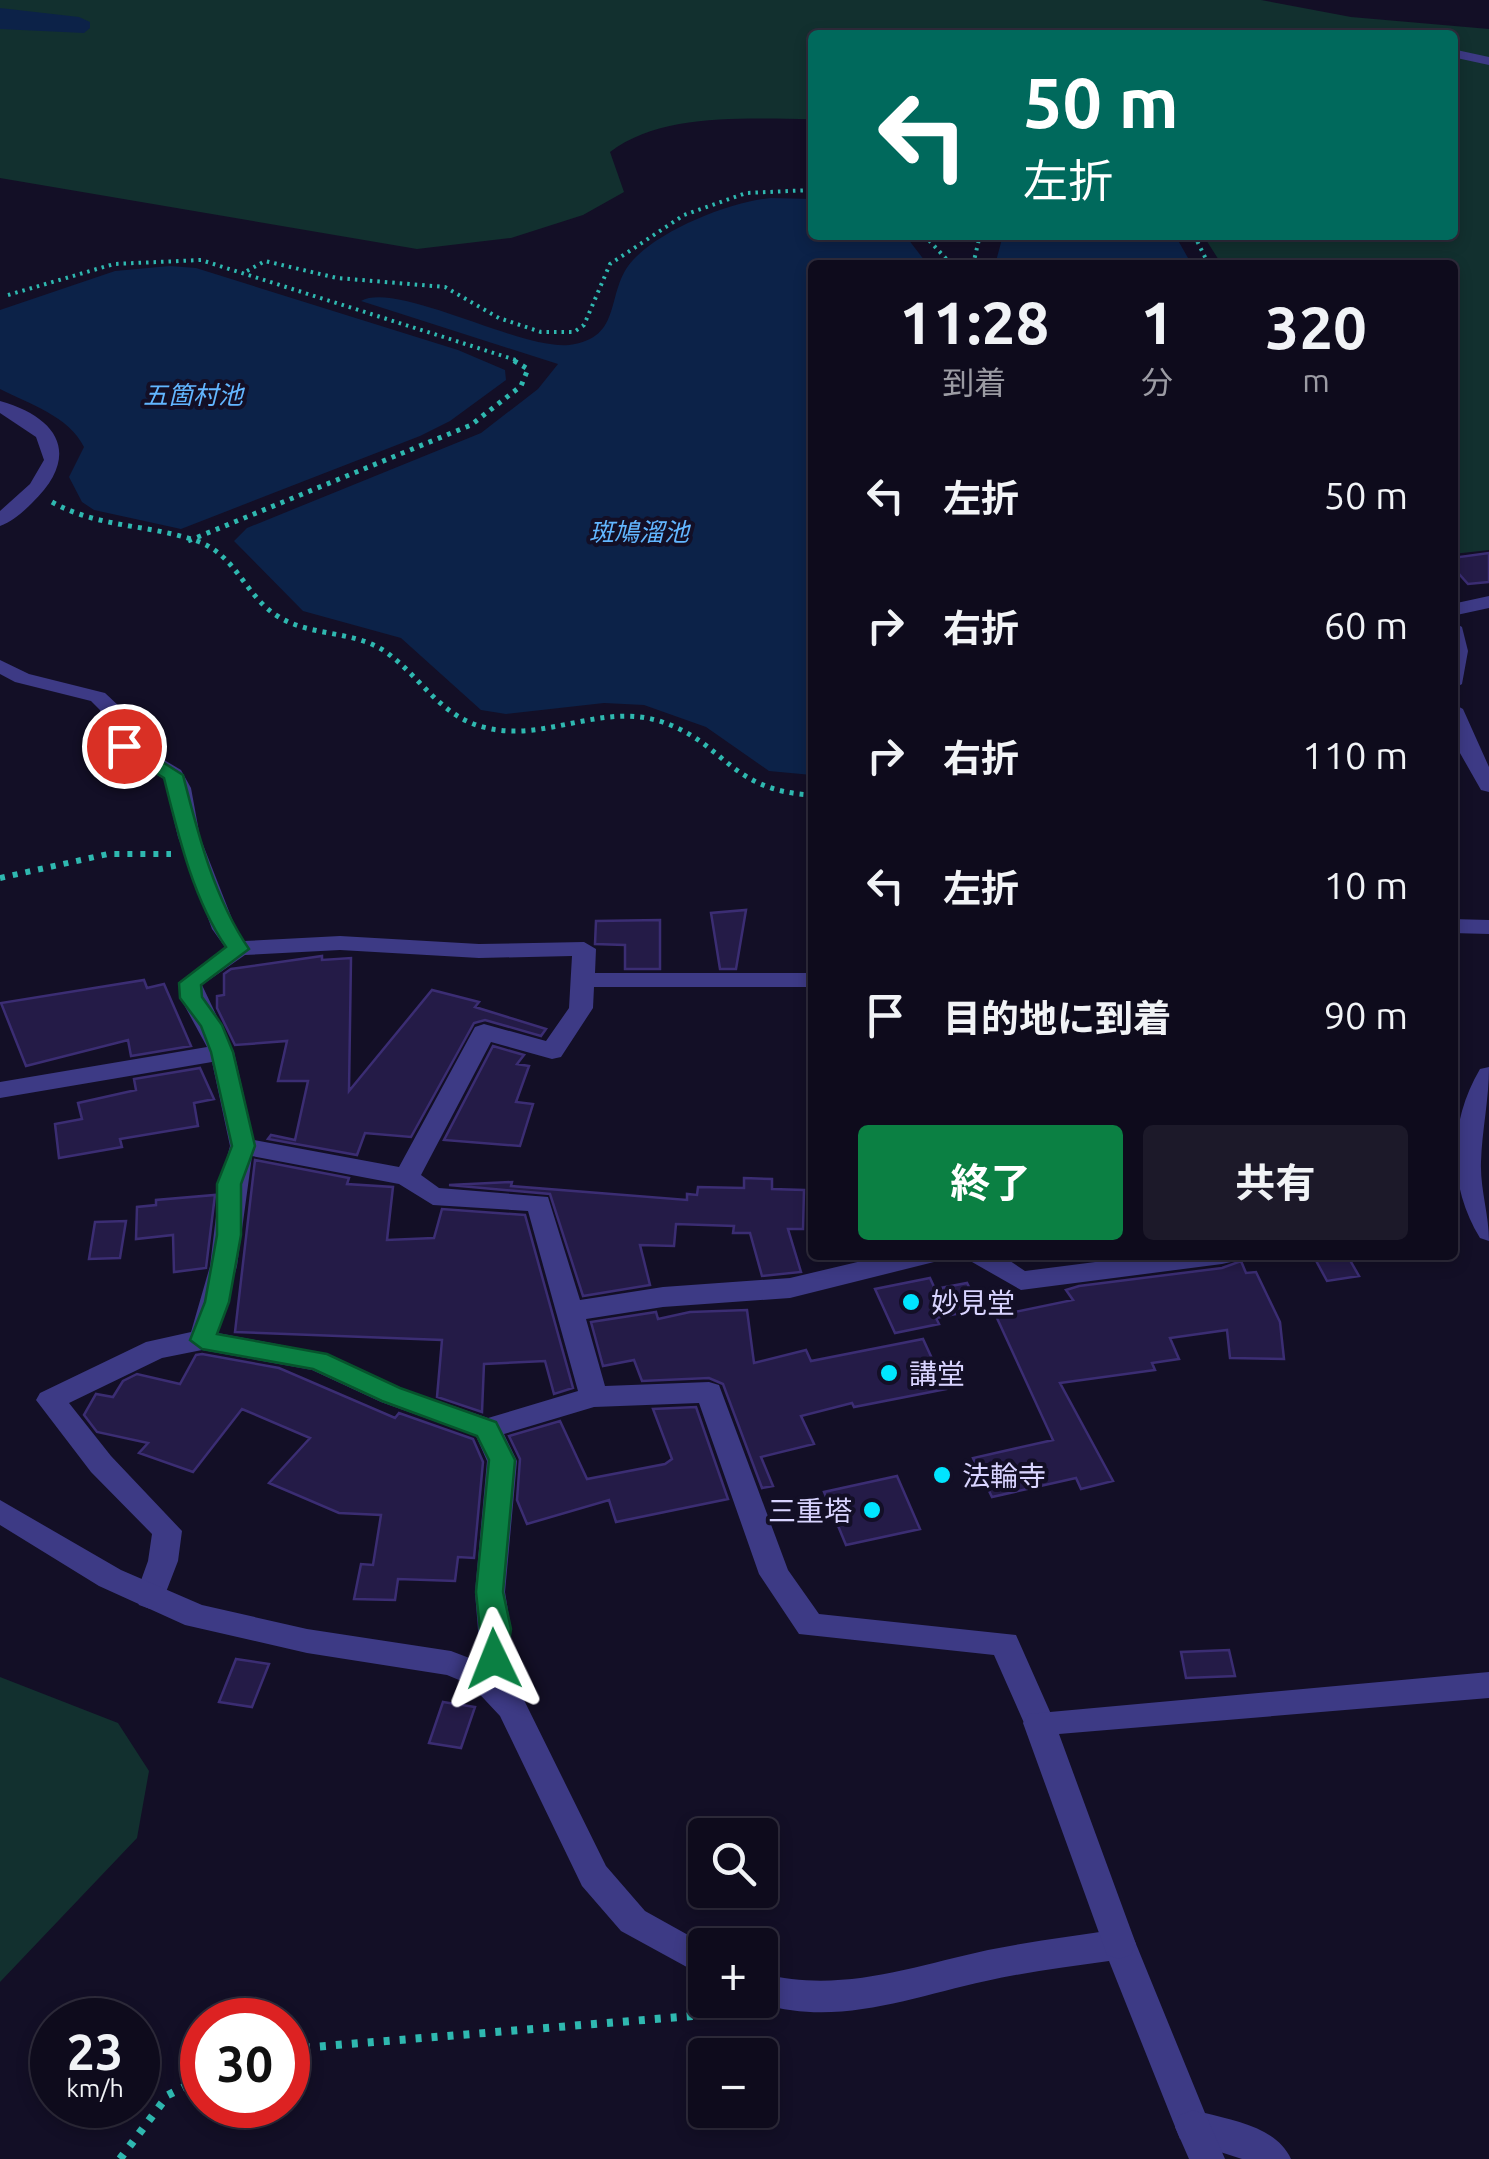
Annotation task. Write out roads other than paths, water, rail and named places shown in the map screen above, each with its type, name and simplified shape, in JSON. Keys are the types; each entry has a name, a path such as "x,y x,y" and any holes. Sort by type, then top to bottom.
{"street":[{"path":"1458,54 1489,61"},
{"path":"0,406 43,430 52,442 53,459 41,486 0,520"},
{"path":"1458,609 1489,602"},
{"path":"0,666 22,678 98,697 110,707 124,746 173,775 198,860 224,929 238,949"},
{"path":"1458,726 1466,749 1489,785"},
{"path":"1458,926 1489,927"},
{"path":"202,1340 217,1302 229,1235 229,1184 244,1146 222,1052 211,1025 191,998 190,983 238,949 266,944 340,943 479,951 584,949 581,1008 552,1051 484,1032 407,1177"},
{"path":"582,980 808,980"},
{"path":"0,1090 222,1052"},
{"path":"1489,1075 1477,1104 1462,1198 1489,1232"},
{"path":"244,1146 407,1177 433,1196 539,1203 594,1398"},
{"path":"568,1312 663,1296 790,1288 896,1260"},
{"path":"988,1260 1021,1281 1183,1260"},
{"path":"150,1597 164,1561 167,1531 101,1464 50,1400 156,1349 202,1340 318,1361 391,1395 451,1412 487,1429 502,1460 490,1592 496,1629 494,1659 482,1676"},
{"path":"487,1429 594,1398 709,1392 774,1574 810,1625 1005,1644 1039,1723 1119,1944 1200,2143 1244,2140 1273,2159"},
{"path":"0,1510 60,1550 150,1597 232,1624 451,1663 482,1676 512,1707 594,1876 633,1921 688,1952"},
{"path":"1039,1723 1489,1685"},
{"path":"778,1993 803,1999 854,1997 989,1964 1119,1944"}],"water":[{"path":"0,8 79,17 90,22 90,28 84,33 0,29"},
{"name":"斑鳩溜池","path":"808,199 808,240 909,240 924,260 808,260 808,775 769,771 706,727 644,705 604,703 506,714 481,710 401,638 303,611 234,541 247,528 481,433 538,389 558,364 361,301 378,297 402,300 547,344 587,341 606,323 624,272 646,249 698,219 754,201"},
{"path":"1002,240 1178,240 1189,260 996,260"},
{"name":"五箇村池","path":"196,268 458,350 505,370 506,380 450,421 420,436 181,529 94,510 82,502 69,477 84,447 77,436 47,412 0,389 0,310 115,271"}],"place":[{"name":"妙見堂","path":"911,1302"},
{"name":"講堂","path":"889,1373"},
{"name":"法輪寺","path":"942,1475"},
{"name":"三重塔","path":"872,1510"}]}
